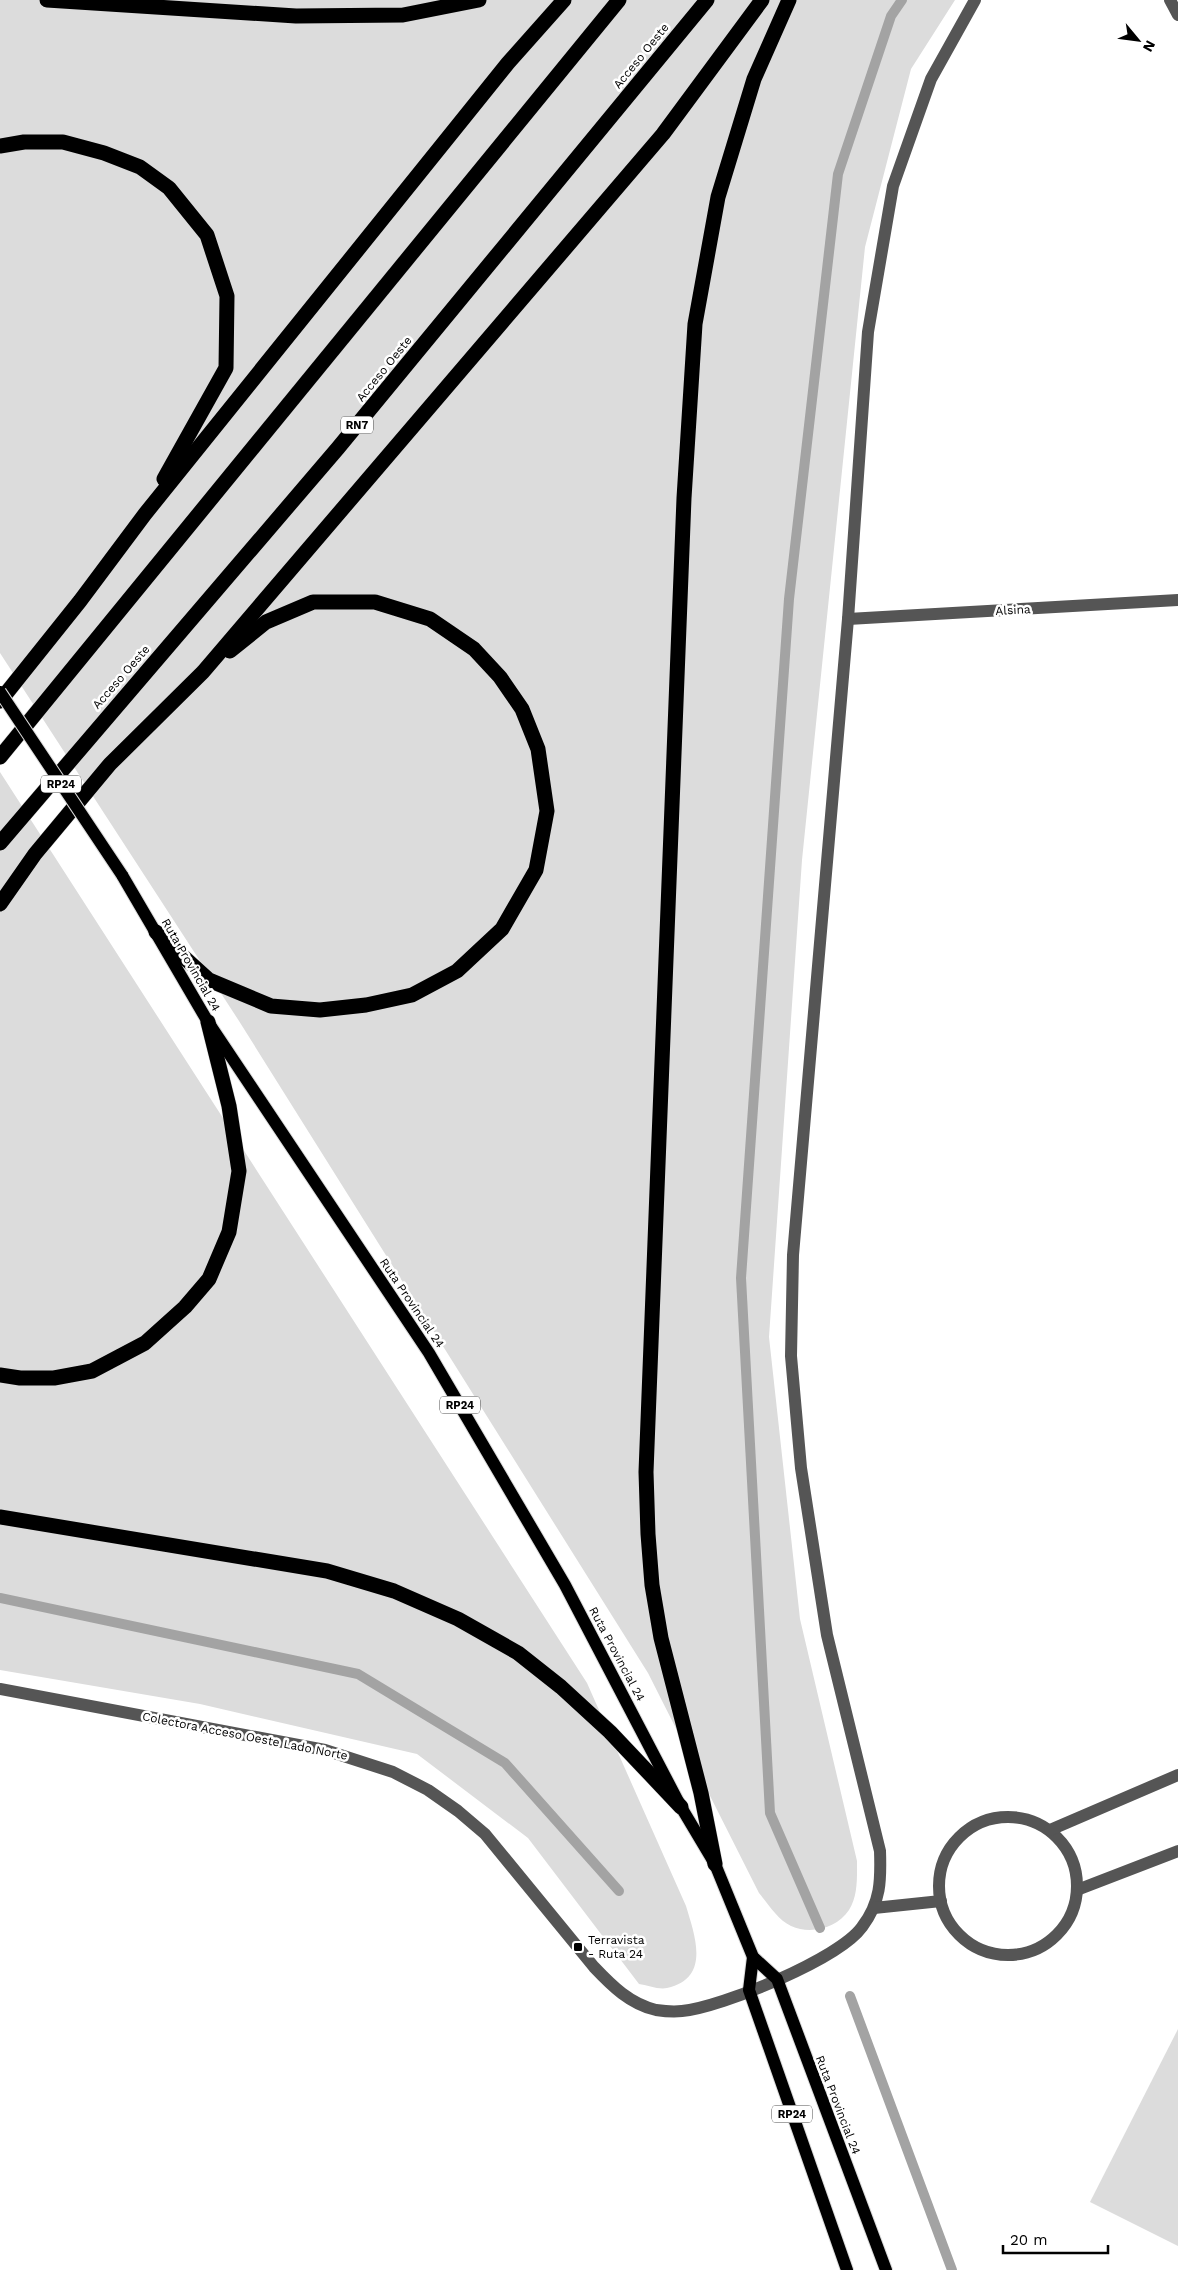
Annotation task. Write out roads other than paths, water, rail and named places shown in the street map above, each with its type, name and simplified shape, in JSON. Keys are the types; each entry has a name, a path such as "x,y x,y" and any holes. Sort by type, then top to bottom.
{"highway":[{"path":"47,0 306,16 403,15 479,0"},
{"path":"0,701 80,601 145,514 508,63 564,0"},
{"path":"0,757 619,0"},
{"name":"Acceso Oeste","path":"0,843 338,448 707,0"},
{"path":"0,904 35,854 110,764 203,672 662,134 762,0"},
{"path":"715,1864 701,1793 661,1638 652,1585 646,1472 682,528 695,324 718,197 754,79 788,0"},
{"path":"0,146 24,142 63,142 104,153 140,167 169,188 207,235 227,296 226,368 145,514"},
{"path":"156,932 209,980 271,1006 320,1010 366,1005 412,995 457,971 502,929 536,870 546,811 538,749 522,709 500,677 474,649 430,619 375,602 313,602 266,622 203,672"},
{"path":"0,1375 20,1378 54,1378 92,1371 145,1343 186,1307 209,1279 230,1232 238,1171 229,1106 208,1022"},
{"path":"0,1517 326,1571 394,1591 458,1619 518,1653 562,1687 610,1732 681,1807"}],"main road":[{"name":"Ruta Provincial 24","path":"0,692 122,875 208,1022 429,1353 565,1585 681,1807 715,1864 753,1957 777,1979 886,2270"},
{"name":"Ruta Provincial 24","path":"753,1957 749,1990 847,2270"}],"street":[{"name":"Colectora Acceso Oeste Lado Norte","path":"0,1689 325,1750 393,1772 428,1790 486,1834 613,1988 634,2002 656,2010 681,2012 702,2007 777,1979 812,1963 842,1946 862,1928 874,1908 881,1882 880,1851 826,1635 801,1468 791,1356 793,1245 848,619 868,332 893,186 931,79 975,0"},
{"path":"1170,0 1178,15"},
{"name":"Alsina","path":"848,619 1178,600"},
{"path":"1050,1830 1178,1775"},
{"path":"1005,1817 1028,1819 1050,1830 1066,1847 1075,1867 1077,1890 1073,1911 1061,1930 1045,1945 1024,1953 1003,1955 981,1949 963,1938 949,1921 941,1901 940,1877 947,1854 962,1835 981,1822 1005,1817"},
{"path":"1077,1890 1178,1851"},
{"path":"874,1908 941,1901"}],"waterway":[{"path":"820,1928 770,1813 741,1278 789,599 838,174 891,16 902,0"},
{"path":"0,1598 358,1674 505,1763 619,1891"},
{"path":"850,1996 952,2270"}],"place":[{"name":"Terravista - Ruta 24","path":"578,1947"}]}
